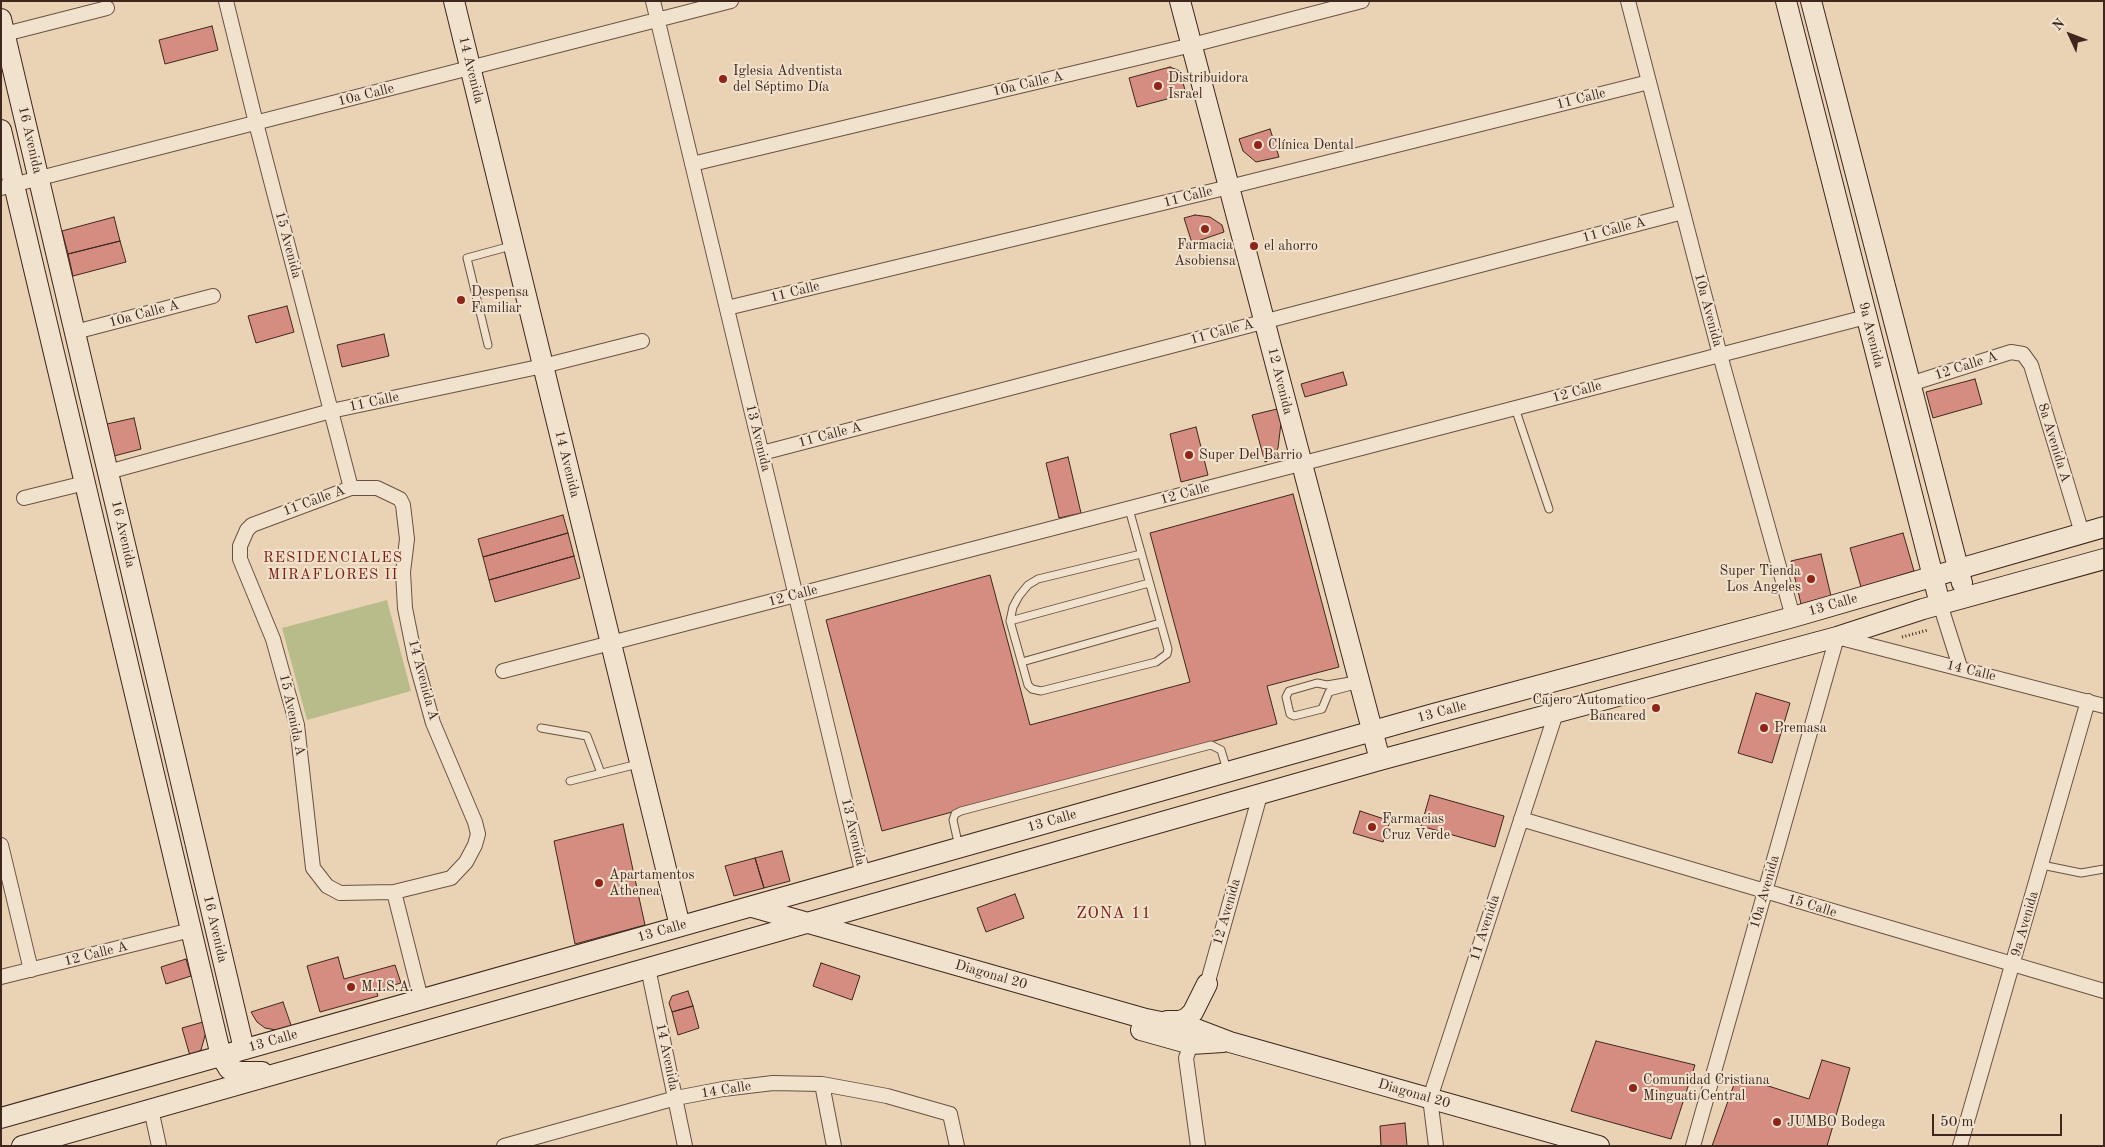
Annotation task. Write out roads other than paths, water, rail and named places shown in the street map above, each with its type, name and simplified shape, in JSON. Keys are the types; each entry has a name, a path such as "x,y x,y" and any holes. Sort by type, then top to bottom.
{"main road":[{"name":"14 Avenida","path":"454,1 680,926"},
{"name":"12 Avenida","path":"1180,1 1380,760"},
{"name":"9a Avenida","path":"1786,1 1940,604"},
{"name":"9a Avenida","path":"1811,1 1966,598"},
{"name":"16 Avenida","path":"3,27 244,1050"},
{"name":"16 Avenida","path":"1,130 8,186 85,483 220,1056"},
{"name":"13 Calle","path":"1,1118 1372,731 1793,617 2104,527"},
{"path":"22,1146 1260,796 1380,760 1837,637 1940,604 2104,559"},
{"name":"Diagonal 20","path":"752,907 1146,1019 1193,1036"},
{"name":"Diagonal 20","path":"786,930 1193,1036 1230,1042 1599,1146"},
{"path":"1146,1019 1180,1021 1187,1018 1198,1004 1207,984"},
{"path":"220,1056 229,1069 240,1072 289,1070"},
{"path":"1,1103 25,1111"}],"street":[{"name":"15 Avenida","path":"226,1 351,488"},
{"name":"13 Avenida","path":"653,1 864,875"},
{"name":"10a Calle","path":"8,186 731,1"},
{"name":"10a Calle A","path":"692,164 1192,45 1362,1"},
{"name":"10a Avenida","path":"1628,1 1720,355 1793,617"},
{"path":"3,27 107,8"},
{"name":"11 Calle","path":"727,308 1229,187 1649,82"},
{"name":"11 Calle A","path":"762,453 1683,212"},
{"name":"10a Calle A","path":"75,332 213,296"},
{"name":"12 Calle","path":"503,671 1866,317"},
{"name":"11 Calle","path":"108,472 332,411 543,366 642,341"},
{"name":"12 Calle A","path":"1910,384 2011,352 2023,354"},
{"name":"8a Avenida A","path":"2023,354 2031,365 2082,534"},
{"path":"24,498 85,483"},
{"name":"11 Calle A","path":"240,546 247,530 258,521 351,488 377,488 400,500"},
{"name":"14 Avenida A","path":"394,892 451,878 466,862 472,852 478,834 475,822 434,723 405,608 403,572 407,539 406,515 400,500"},
{"name":"15 Avenida A","path":"240,546 241,566 273,639 286,681 301,753 312,859 320,880 340,893 394,892"},
{"name":"9a Avenida","path":"1940,604 1960,667"},
{"name":"10a Avenida","path":"1693,1146 1837,637"},
{"name":"14 Calle","path":"1837,637 1870,647 1960,667 2104,706"},
{"name":"9a Avenida","path":"1960,1146 2088,701"},
{"name":"11 Avenida","path":"1436,1146 1430,1098 1556,712"},
{"name":"12 Avenida","path":"1197,1145 1186,1058 1260,796"},
{"name":"15 Calle","path":"1521,819 2012,966 2104,991"},
{"path":"1,845 30,970"},
{"path":"394,892 421,999"},
{"name":"12 Calle A","path":"1,977 191,930"},
{"name":"14 Avenida","path":"648,968 676,1098 684,1146"},
{"name":"14 Calle","path":"504,1146 552,1139 676,1098 723,1089 773,1083 822,1084 887,1096 950,1114 957,1146"},
{"path":"822,1084 834,1146"},
{"path":"151,1109 159,1146"}],"lane":[{"path":"488,346 468,258 514,245"},
{"path":"1515,408 1549,509"},
{"path":"1129,509 1168,649 1167,654 1156,662 1041,692 1028,685 1010,621 1013,607 1028,585 1038,579 1141,554"},
{"path":"1010,621 1149,583"},
{"path":"1022,662 1160,623"},
{"path":"1359,682 1329,692 1322,709 1294,716 1290,714 1286,697 1288,691 1317,683 1328,685 1359,682"},
{"path":"541,728 587,736 601,772"},
{"path":"959,848 954,820 955,814 961,811 1211,745 1221,750 1228,772"},
{"path":"570,781 640,764"},
{"path":"2042,865 2081,873 2104,869"}],"place":[{"name":"Iglesia Adventista del Séptimo Día","path":"723,79"},
{"name":"Distribuidora Israel","path":"1158,86"},
{"name":"Clínica Dental","path":"1258,145"},
{"name":"Farmacia Asobiensa","path":"1205,229"},
{"name":"el ahorro","path":"1254,246"},
{"name":"Despensa Familiar","path":"461,300"},
{"name":"Super Del Barrio","path":"1189,455"},
{"name":"Super Tienda Los Angeles","path":"1811,579"},
{"name":"Cajero Automatico Bancared","path":"1656,708"},
{"name":"Premasa","path":"1764,728"},
{"name":"Farmacias Cruz Verde","path":"1372,827"},
{"name":"Apartamentos Athenea","path":"599,883"},
{"name":"M.I.S.A.","path":"351,987"},
{"name":"Comunidad Cristiana Minguati Central","path":"1633,1088"},
{"name":"JUMBO Bodega","path":"1777,1122"}],"district":[{"name":"RESIDENCIALES MIRAFLORES II","path":"333,566"},
{"name":"ZONA 11","path":"1114,914"}]}
